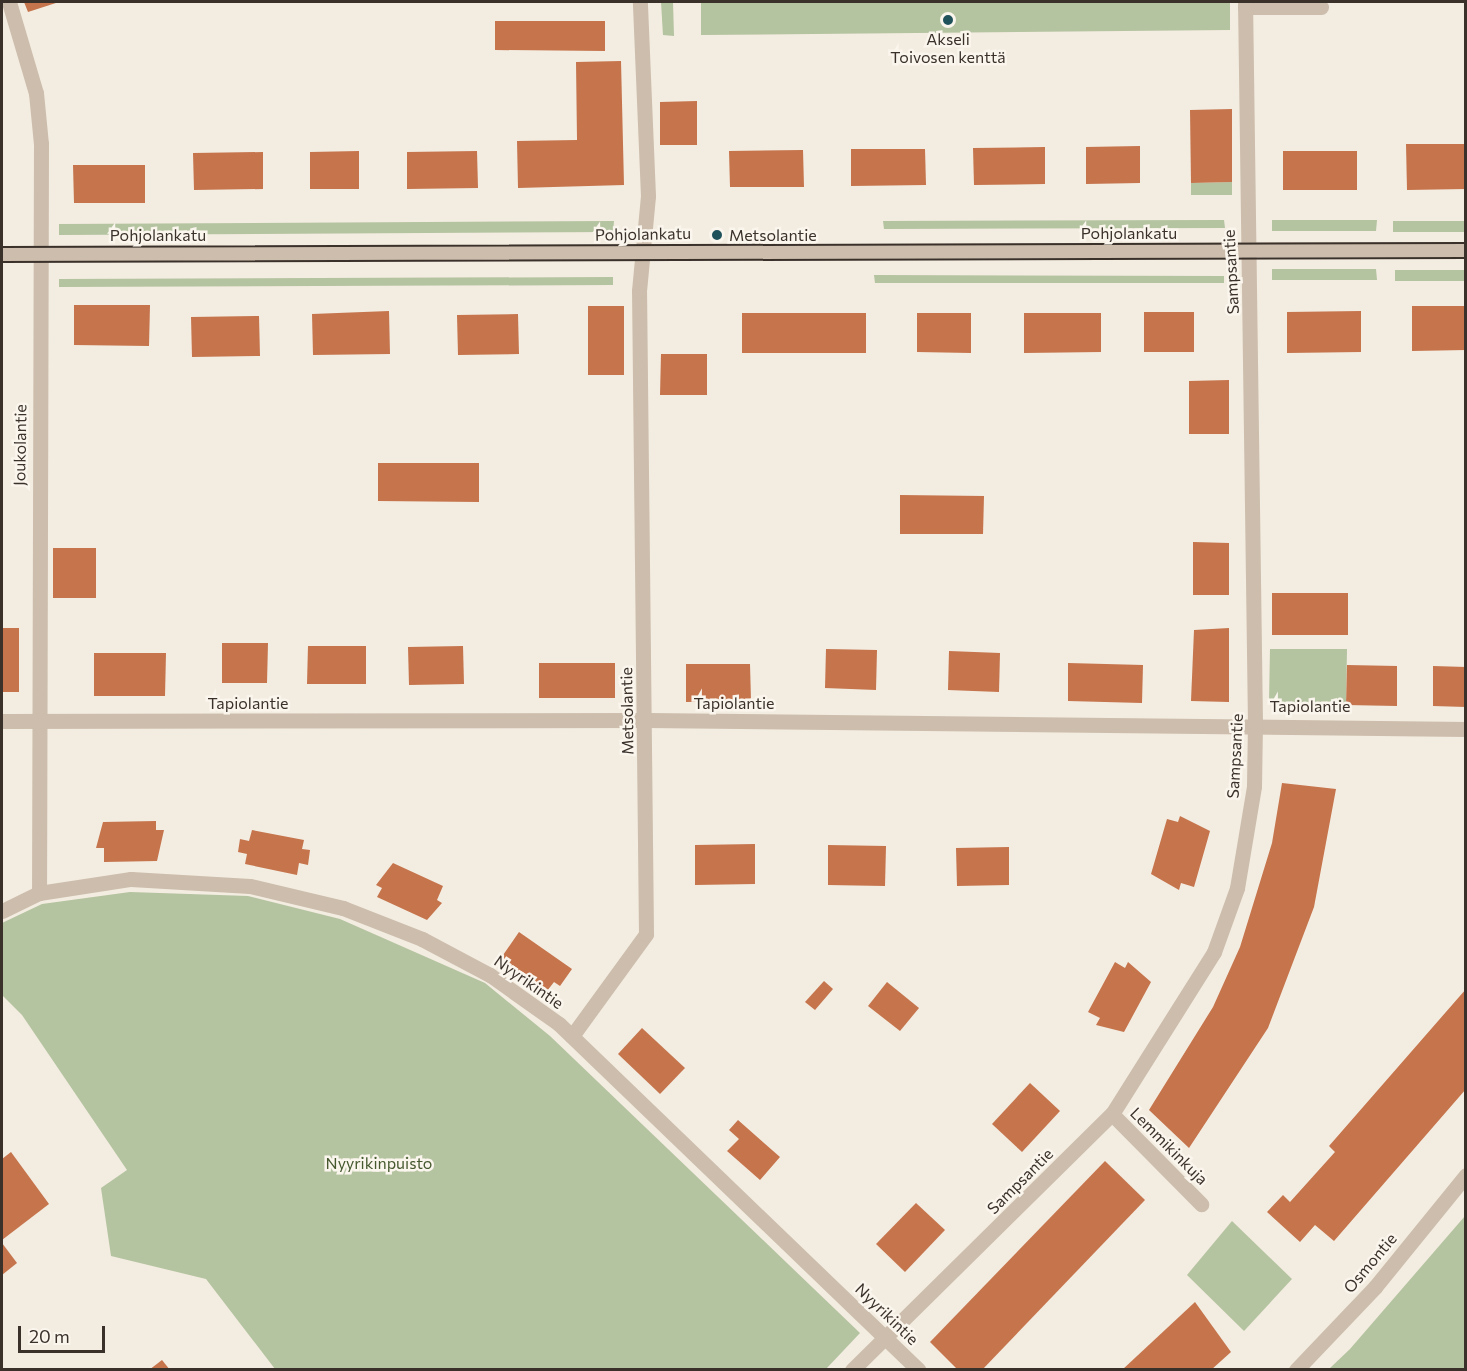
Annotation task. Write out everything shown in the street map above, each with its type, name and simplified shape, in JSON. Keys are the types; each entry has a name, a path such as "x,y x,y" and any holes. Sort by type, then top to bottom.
{"street":[{"name":"Joukolantie","path":"9,2 36,93 40,254 39,892"},
{"name":"Metsolantie","path":"572,1036 646,934 647,720 642,250 648,196 640,2"},
{"path":"1245,4 1321,7"},
{"name":"Sampsantie","path":"852,1370 1112,1114 1214,952 1238,888 1254,786 1255,724 1245,4"},
{"name":"Pohjolankatu","path":"2,254 642,250 1466,249"},
{"name":"Tapiolantie","path":"2,722 647,720 1255,724 1466,729"},
{"name":"Nyyrikintie","path":"2,911 39,892 131,879 250,886 343,908 422,939 490,975 572,1036 919,1370"},
{"name":"Lemmikinkuja","path":"1112,1114 1201,1204"},
{"name":"Osmontie","path":"1296,1370 1375,1287 1466,1175"}],"green space":[{"path":"661,2 673,2 674,36 663,35"},
{"name":"Akseli Toivosen kenttä","path":"701,2 1230,2 1230,30 701,35"},
{"path":"1232,182 1232,195 1191,195 1191,183"},
{"path":"1224,220 1225,228 884,229 883,221"},
{"path":"1272,220 1377,220 1376,231 1272,231"},
{"path":"614,221 613,232 59,235 59,224"},
{"path":"1393,221 1465,221 1465,232 1393,232"},
{"path":"1272,269 1376,269 1377,280 1272,280"},
{"path":"1395,270 1465,270 1465,281 1395,281"},
{"path":"874,275 1224,276 1224,283 875,283"},
{"path":"613,277 613,285 59,287 59,279"},
{"path":"1270,649 1347,649 1346,705 1269,702"},
{"name":"Nyyrikinpuisto","path":"130,892 248,896 340,919 485,983 550,1036 860,1333 826,1369 275,1369 206,1279 111,1256 101,1188 127,1170 22,1015 2,995 2,923 42,904"},
{"path":"1465,1216 1465,1369 1329,1369 1350,1349"},
{"path":"1232,1221 1292,1279 1244,1331 1187,1275"}],"building":[{"path":"24,2 59,2 28,12"},
{"path":"495,21 605,21 605,51 495,50"},
{"path":"621,61 624,185 518,188 517,141 577,140 576,62"},
{"path":"697,101 697,145 660,145 660,102"},
{"path":"1232,109 1232,182 1191,183 1190,110"},
{"path":"1406,144 1466,144 1466,189 1407,190"},
{"path":"1140,146 1140,183 1086,184 1086,147"},
{"path":"1045,147 1045,184 974,185 973,148"},
{"path":"851,149 925,149 926,185 851,186"},
{"path":"803,150 804,187 730,187 729,151"},
{"path":"359,151 359,189 310,189 310,152"},
{"path":"477,151 478,188 407,189 407,152"},
{"path":"1283,151 1357,151 1357,190 1283,190"},
{"path":"263,152 263,189 194,190 193,153"},
{"path":"73,165 145,165 145,203 74,203"},
{"path":"74,305 150,305 149,346 74,345"},
{"path":"588,306 624,306 624,375 588,375"},
{"path":"1412,306 1466,306 1466,350 1412,351"},
{"path":"389,311 390,354 313,355 312,314"},
{"path":"1361,311 1361,352 1287,353 1287,312"},
{"path":"1144,312 1194,312 1194,352 1144,352"},
{"path":"742,313 866,313 866,353 742,353"},
{"path":"917,313 971,313 971,353 917,352"},
{"path":"1024,313 1101,313 1101,352 1024,353"},
{"path":"518,314 519,354 458,355 457,315"},
{"path":"259,316 260,356 192,357 191,317"},
{"path":"661,354 707,354 707,395 660,395"},
{"path":"1229,380 1229,434 1189,434 1189,381"},
{"path":"378,463 479,463 479,502 378,501"},
{"path":"900,495 984,496 983,534 900,534"},
{"path":"1193,542 1229,543 1229,595 1193,595"},
{"path":"53,548 96,548 96,598 53,598"},
{"path":"1272,593 1348,593 1348,635 1272,635"},
{"path":"2,628 19,628 19,692 2,692"},
{"path":"1229,628 1229,702 1191,701 1194,630"},
{"path":"222,643 268,643 267,683 222,683"},
{"path":"308,646 366,646 366,684 307,684"},
{"path":"463,646 464,684 409,685 408,647"},
{"path":"826,649 877,650 876,690 825,688"},
{"path":"949,651 1000,653 999,692 948,690"},
{"path":"94,653 166,653 165,696 94,696"},
{"path":"539,663 615,663 615,698 539,698"},
{"path":"1068,663 1143,665 1142,703 1068,701"},
{"path":"686,664 750,664 751,701 686,702"},
{"path":"1347,665 1397,666 1397,706 1346,705"},
{"path":"1433,666 1466,667 1466,707 1433,706"},
{"path":"1282,783 1336,789 1314,907 1268,1028 1189,1148 1149,1110 1213,1007 1240,947 1272,843"},
{"path":"1180,816 1210,831 1194,887 1181,883 1179,890 1151,874 1167,819 1178,822"},
{"path":"156,821 156,830 164,830 157,861 104,862 104,848 96,848 103,822"},
{"path":"252,830 304,840 302,849 310,850 308,865 299,863 297,875 245,864 247,854 238,852 240,839 249,841"},
{"path":"755,844 755,884 695,885 695,845"},
{"path":"828,845 886,846 885,886 828,885"},
{"path":"1009,847 1009,885 957,886 956,848"},
{"path":"393,863 443,886 437,900 442,903 427,920 377,897 382,888 376,885"},
{"path":"519,932 572,969 560,986 554,982 547,991 501,958"},
{"path":"1115,962 1125,968 1128,962 1151,982 1124,1032 1096,1025 1100,1018 1088,1012"},
{"path":"824,981 833,989 815,1010 805,1002"},
{"path":"887,982 919,1008 900,1031 868,1006"},
{"path":"1466,989 1466,1089 1334,1241 1315,1225 1300,1242 1267,1212 1283,1195 1290,1202 1335,1152 1329,1146"},
{"path":"642,1028 685,1068 660,1094 618,1054"},
{"path":"1030,1083 1060,1111 1022,1152 992,1124"},
{"path":"738,1120 780,1157 760,1180 727,1151 739,1139 729,1130"},
{"path":"11,1152 49,1204 2,1240 2,1159"},
{"path":"1105,1161 1145,1200 982,1370 958,1370 930,1342"},
{"path":"916,1203 945,1230 905,1272 876,1244"},
{"path":"2,1243 17,1263 2,1275"},
{"path":"1195,1302 1231,1352 1211,1370 1122,1370"},
{"path":"162,1360 170,1370 149,1370"}],"tram line":[{"path":"2,247 1466,243"},
{"path":"2,262 1466,258"}],"place":[{"name":"Akseli Toivosen kenttä","path":"948,20"},
{"name":"Metsolantie","path":"717,235"}]}
